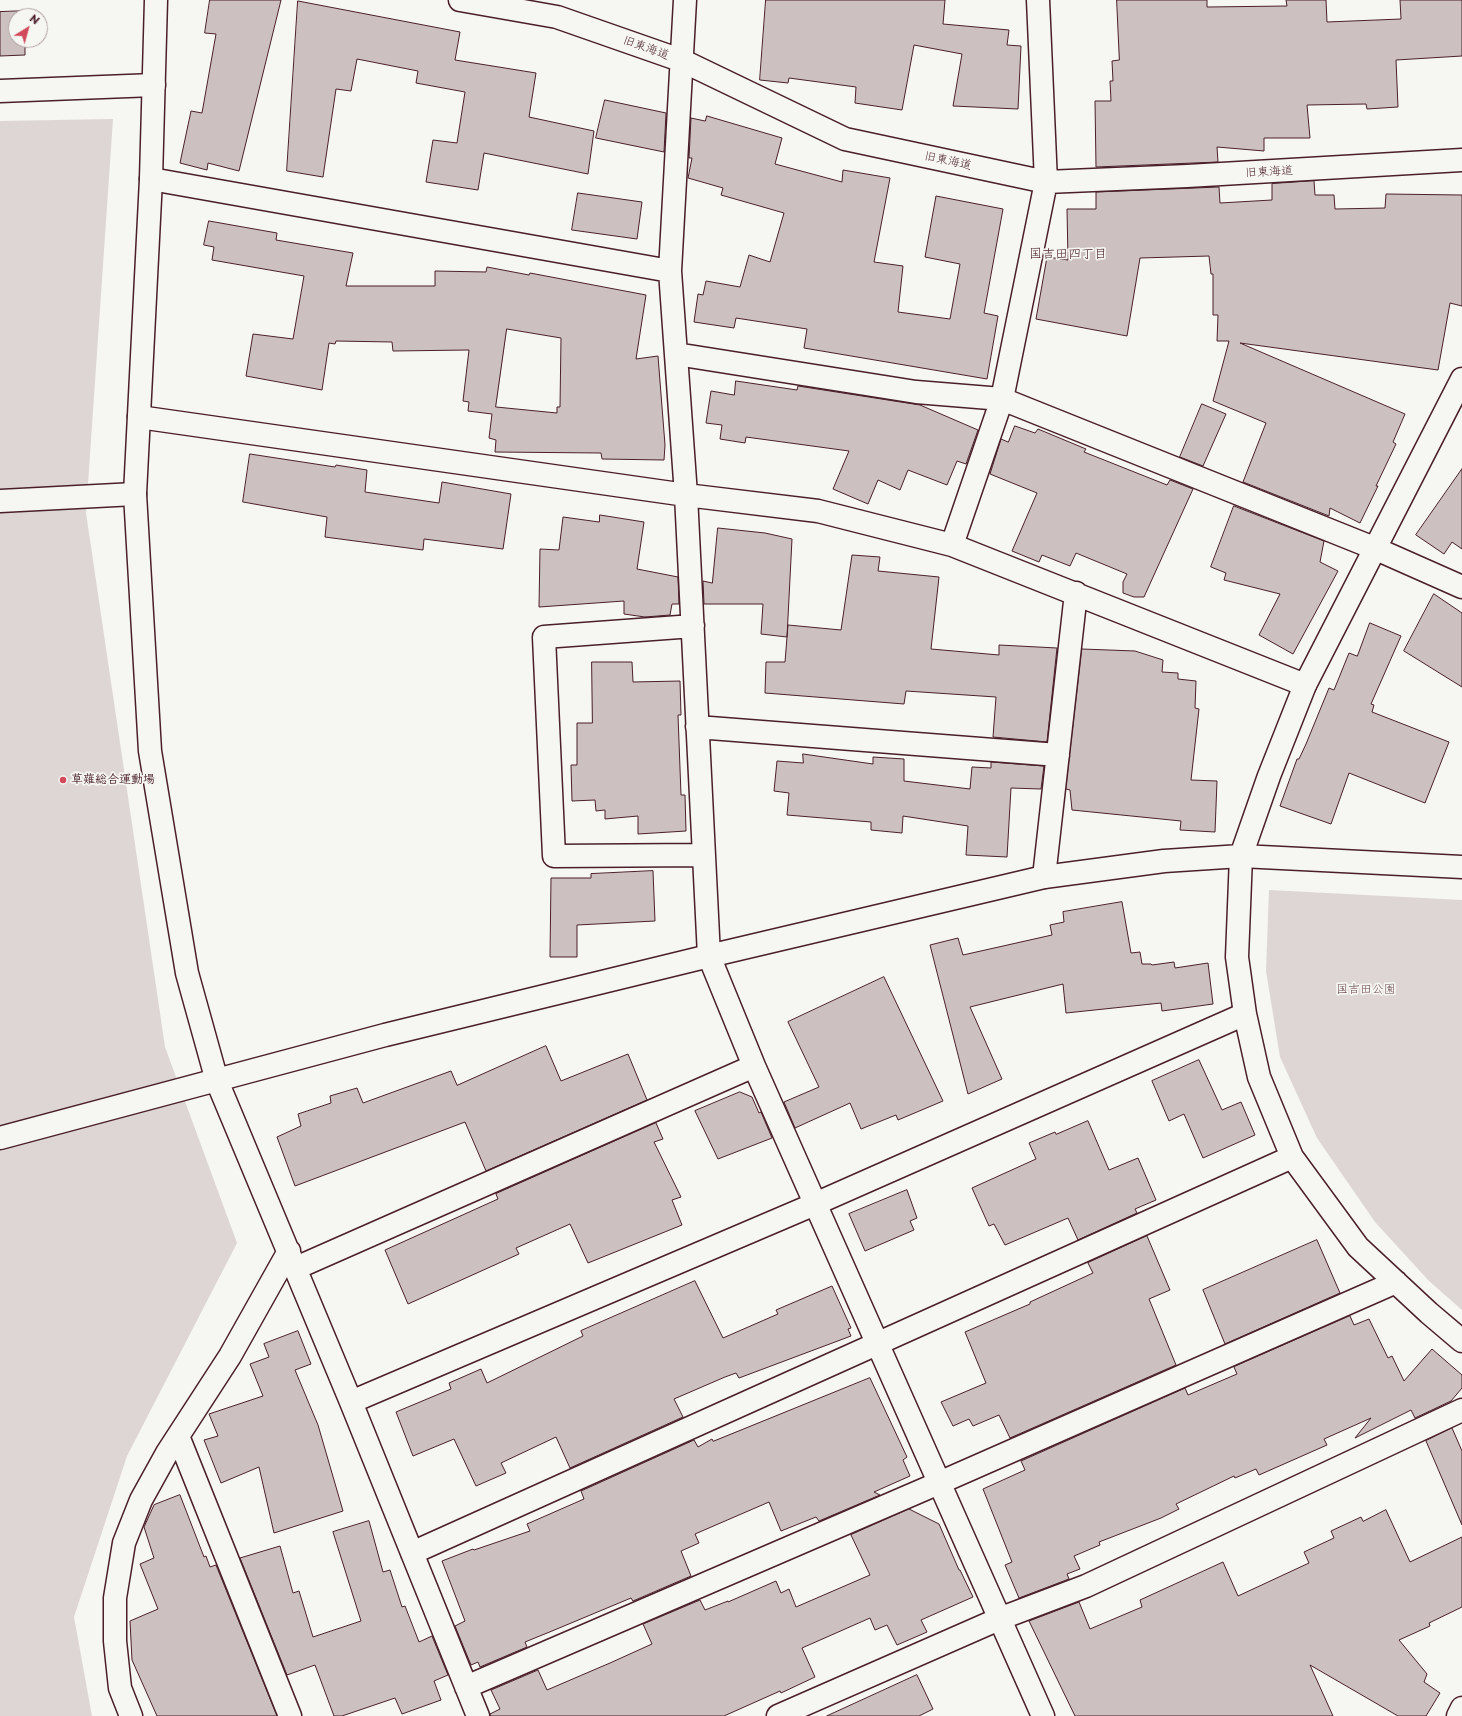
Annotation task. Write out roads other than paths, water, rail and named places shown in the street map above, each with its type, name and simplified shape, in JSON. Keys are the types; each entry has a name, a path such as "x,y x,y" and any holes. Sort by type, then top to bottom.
{"street":[{"path":"156,0 151,179 135,494 150,751 187,973 216,1081 293,1259 478,1716"},
{"name":"旧東海道","path":"460,0 557,17 683,61 845,139 1046,182 1194,176 1462,160"},
{"path":"685,0 683,61 670,271 686,495 709,956 754,1066 938,1483 1043,1716"},
{"path":"952,545 1002,398 1046,182 1038,0"},
{"path":"0,91 154,85"},
{"path":"151,179 670,271"},
{"path":"676,354 916,392 1002,398 1374,548 1462,587"},
{"path":"1462,379 1305,685 1269,776 1241,856 1237,956 1245,1014 1259,1077 1292,1157 1358,1247 1462,1341"},
{"path":"139,417 686,495 818,511 952,545 1305,685"},
{"path":"0,501 135,494"},
{"path":"1044,877 1076,593"},
{"path":"693,626 544,637 554,856 704,855"},
{"path":"697,727 1058,755"},
{"path":"0,1138 385,1035 709,956 1044,877 1164,861 1241,856 1462,866"},
{"path":"351,1402 815,1204 1245,1014"},
{"path":"131,1716 120,1688 115,1641 115,1598 124,1543 141,1500 178,1436 230,1356 260,1306 293,1259 754,1066"},
{"path":"412,1553 1292,1157"},
{"path":"466,1687 938,1483 1396,1282"},
{"path":"778,1716 999,1619 1086,1586 1462,1410"},
{"path":"178,1436 290,1716"},
{"path":"1458,1716 1462,1708"}],"place":[{"name":"草薙総合運動場","path":"63,780"}],"district":[{"name":"国吉田四丁目","path":"1068,254"}],"park label":[{"name":"国吉田公園","path":"1366,990"}]}
